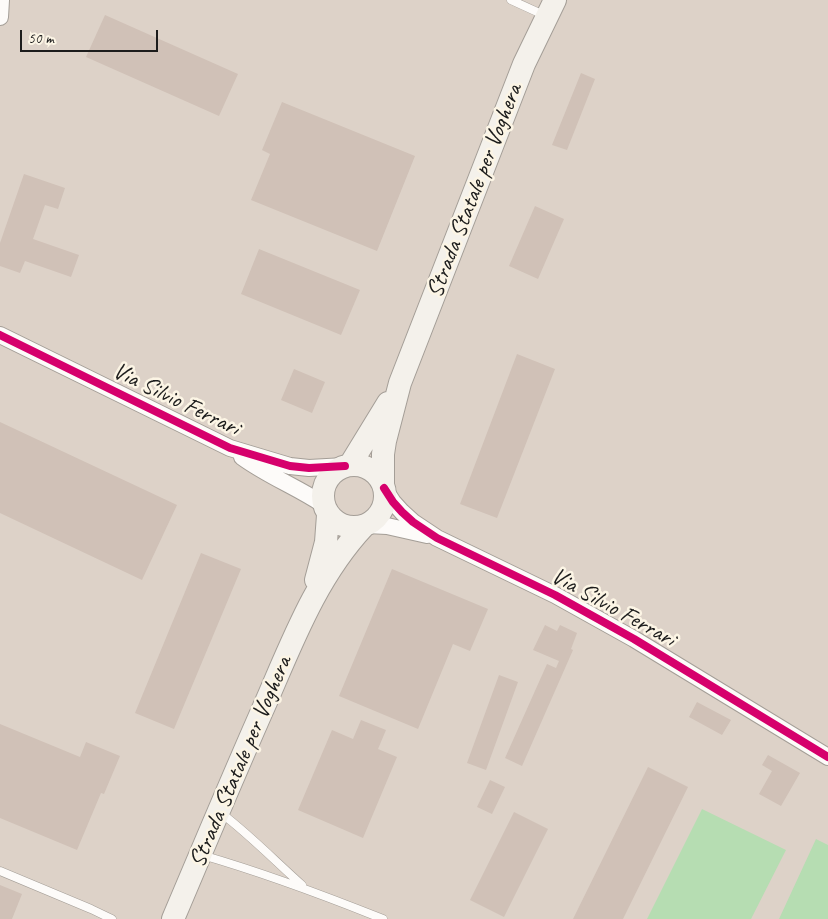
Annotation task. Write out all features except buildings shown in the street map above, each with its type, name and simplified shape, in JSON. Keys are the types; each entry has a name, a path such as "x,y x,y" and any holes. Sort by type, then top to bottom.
{"main road":[{"name":"Strada Statale per Voghera","path":"308,605 330,569 365,526 375,520 385,503 383,454 400,383 524,64 551,8"},
{"name":"Strada Statale per Voghera","path":"173,919 308,605 326,542 326,510 322,494 325,484 331,475 347,466 400,383"},
{"path":"347,466 360,465 369,469 377,475 383,485"},
{"path":"326,510 336,522 346,527 365,526"}],"street":[{"path":"0,17 1,0"},
{"name":"Via Silvio Ferrari","path":"0,335 230,448 290,466 308,468 347,466"},
{"name":"Via Silvio Ferrari","path":"230,448 256,468 305,493 326,510"},
{"name":"Via Silvio Ferrari","path":"383,485 393,502 402,512 437,538 555,595 634,639 828,757"},
{"name":"Via Silvio Ferrari","path":"365,526 387,526 437,538"}],"lane":[{"path":"511,0 551,8"},
{"path":"218,811 248,834 306,888"},
{"path":"200,855 248,868 306,888 383,919"},
{"path":"0,871 91,908 112,919"}],"shaded area":[{"path":"0,0 828,0 828,919 0,919"}],"green space":[{"path":"702,809 786,850 751,919 647,919"},
{"path":"816,839 828,845 828,919 779,919"}],"cycle path":[{"path":"0,335 230,448 290,466 309,468 345,466"},
{"path":"384,488 402,512 437,538 555,595 634,639 828,757"}]}
